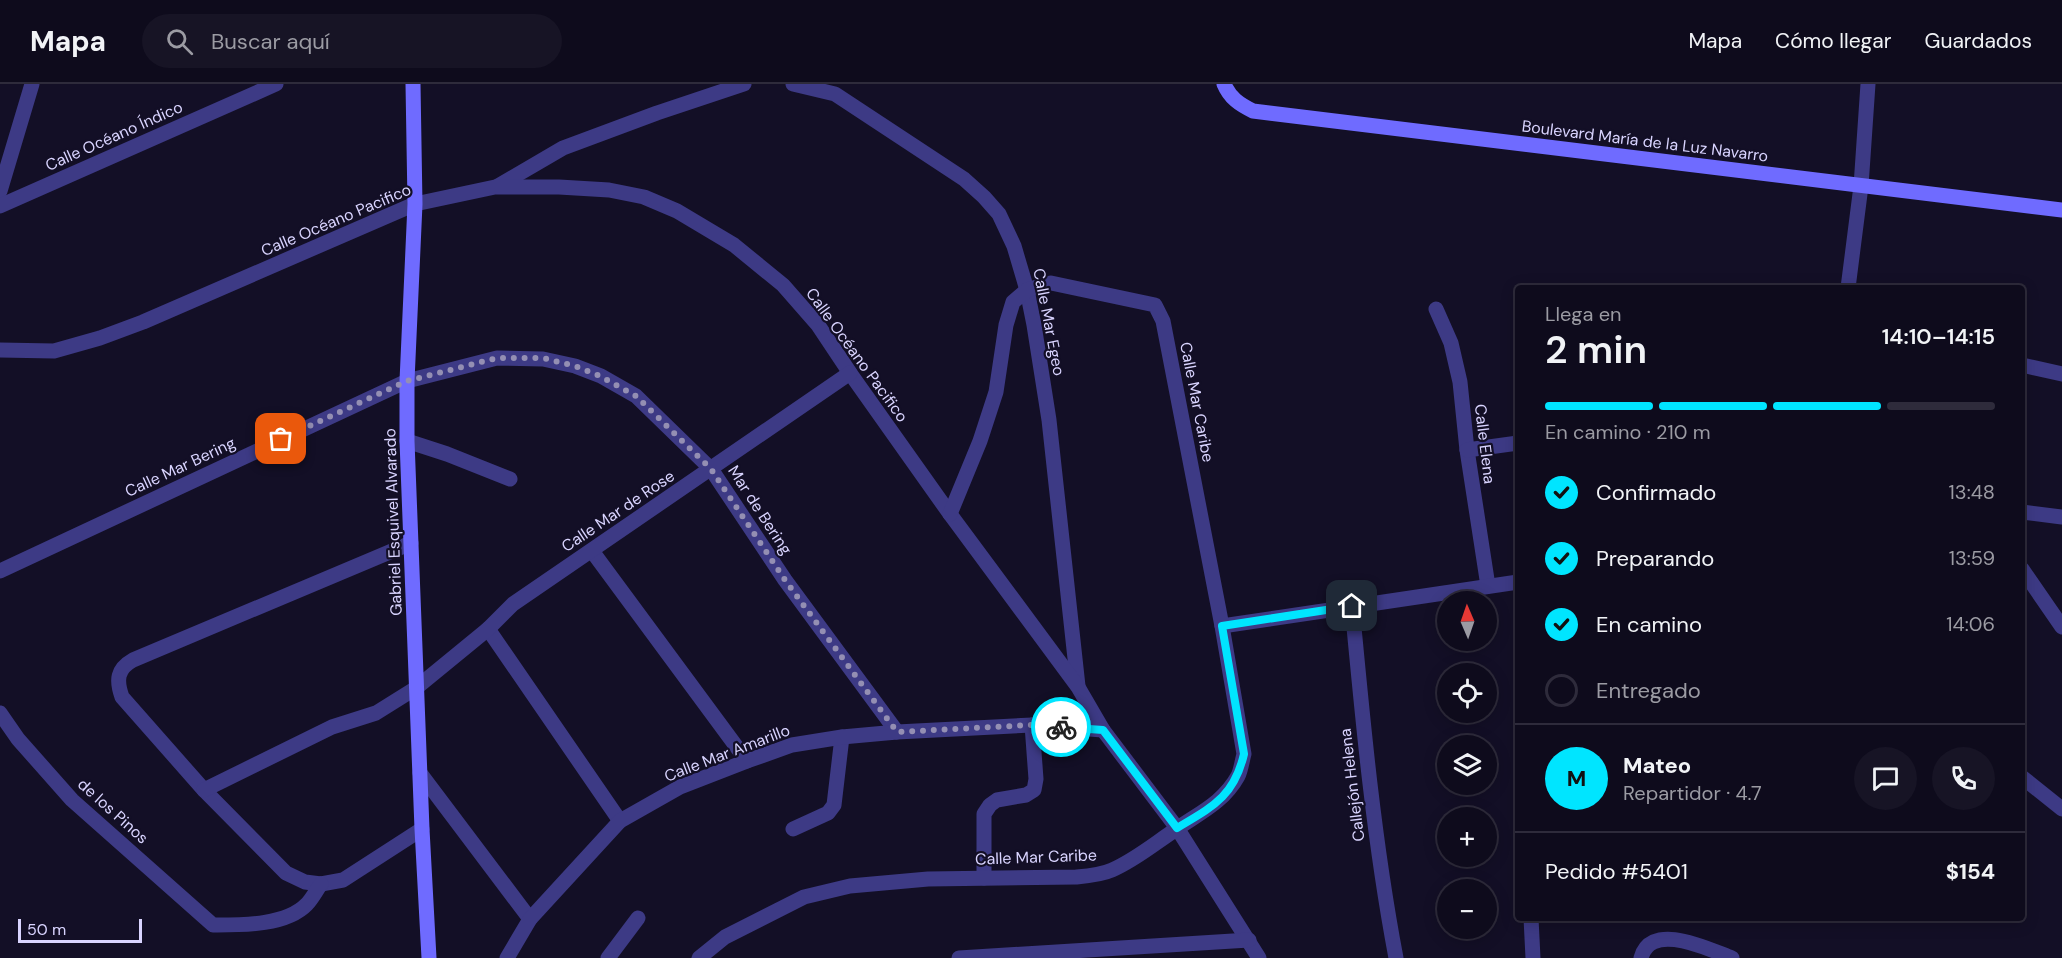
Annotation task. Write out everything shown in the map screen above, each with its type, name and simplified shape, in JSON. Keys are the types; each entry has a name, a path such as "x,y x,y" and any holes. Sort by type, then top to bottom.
{"street":[{"path":"0,191 32,84"},
{"name":"Calle Océano Índico","path":"0,206 276,84"},
{"name":"Gabriel Esquivel Alvarado","path":"413,84 415,204 407,381 407,441 429,958"},
{"path":"495,187 563,148 744,84"},
{"name":"Calle Mar Egeo","path":"793,84 835,94 964,179 999,214 1014,246 1027,290 1049,420 1078,687"},
{"path":"1848,285 1861,186 1868,84"},
{"name":"Boulevard María de la Luz Navarro","path":"1226,89 1240,104 1253,111 2062,210"},
{"name":"Calle Océano Pacifico","path":"0,350 54,351 100,338 143,322 415,204 495,187 609,190 644,197 677,211 734,245 783,285 818,325 849,374 1078,687 1103,730 1177,828 1259,958"},
{"name":"Calle Mar Caribe","path":"703,957 724,937 804,897 850,886 928,879 1094,875 1111,871 1143,854 1177,828 1210,808 1239,774 1244,754 1222,626 1163,321 1155,305 1051,283 1027,290"},
{"path":"950,514 980,441 996,392 1006,325 1013,302 1027,290"},
{"name":"Calle Elena","path":"1436,309 1451,343 1460,382 1467,450 1488,586"},
{"name":"Mar de Bering","path":"407,381 497,358 543,358 575,366 600,376 636,396 711,469 785,580 897,732"},
{"path":"2025,367 2062,374"},
{"name":"Calle Mar de Rose","path":"204,790 332,727 376,713 416,688 488,629 513,604 849,374"},
{"name":"Calle Mar Bering","path":"0,571 407,381"},
{"path":"407,441 510,479"},
{"path":"1467,450 1515,443"},
{"path":"2025,512 2062,517"},
{"path":"411,543 123,666 119,674 118,686 122,697 204,790 286,873 304,882 321,884 343,880 422,829"},
{"path":"592,551 747,761"},
{"path":"2025,573 2062,627"},
{"path":"1222,626 1515,582"},
{"name":"Callejón Helena","path":"1352,606 1362,721 1382,885 1396,958"},
{"path":"488,629 620,821"},
{"name":"de los Pinos","path":"0,713 18,739 72,800 213,925 251,924 287,917 307,905 321,884"},
{"path":"984,878 984,814 997,800 1026,795 1034,790 1036,779 1032,725"},
{"name":"Calle Mar Amarillo","path":"507,958 530,919 620,821 680,787 747,761 792,745 897,732 1032,725 1103,730"},
{"path":"793,829 828,813 834,805 842,737"},
{"path":"420,773 530,919"},
{"path":"2025,779 2062,809"},
{"path":"608,958 638,918"},
{"path":"1532,921 1533,958"},
{"path":"1641,958 1642,953 1653,943 1667,939 1683,940 1732,958"},
{"path":"959,958 1249,940"}],"way so far":[{"path":"281,439 407,381 497,358 543,358 575,366 600,376 636,396 711,469 785,580 897,732 1032,725 1061,727"}],"route":[{"path":"1061,727 1103,730 1177,828 1210,808 1226,792 1239,774 1244,754 1222,626 1352,606"}]}
